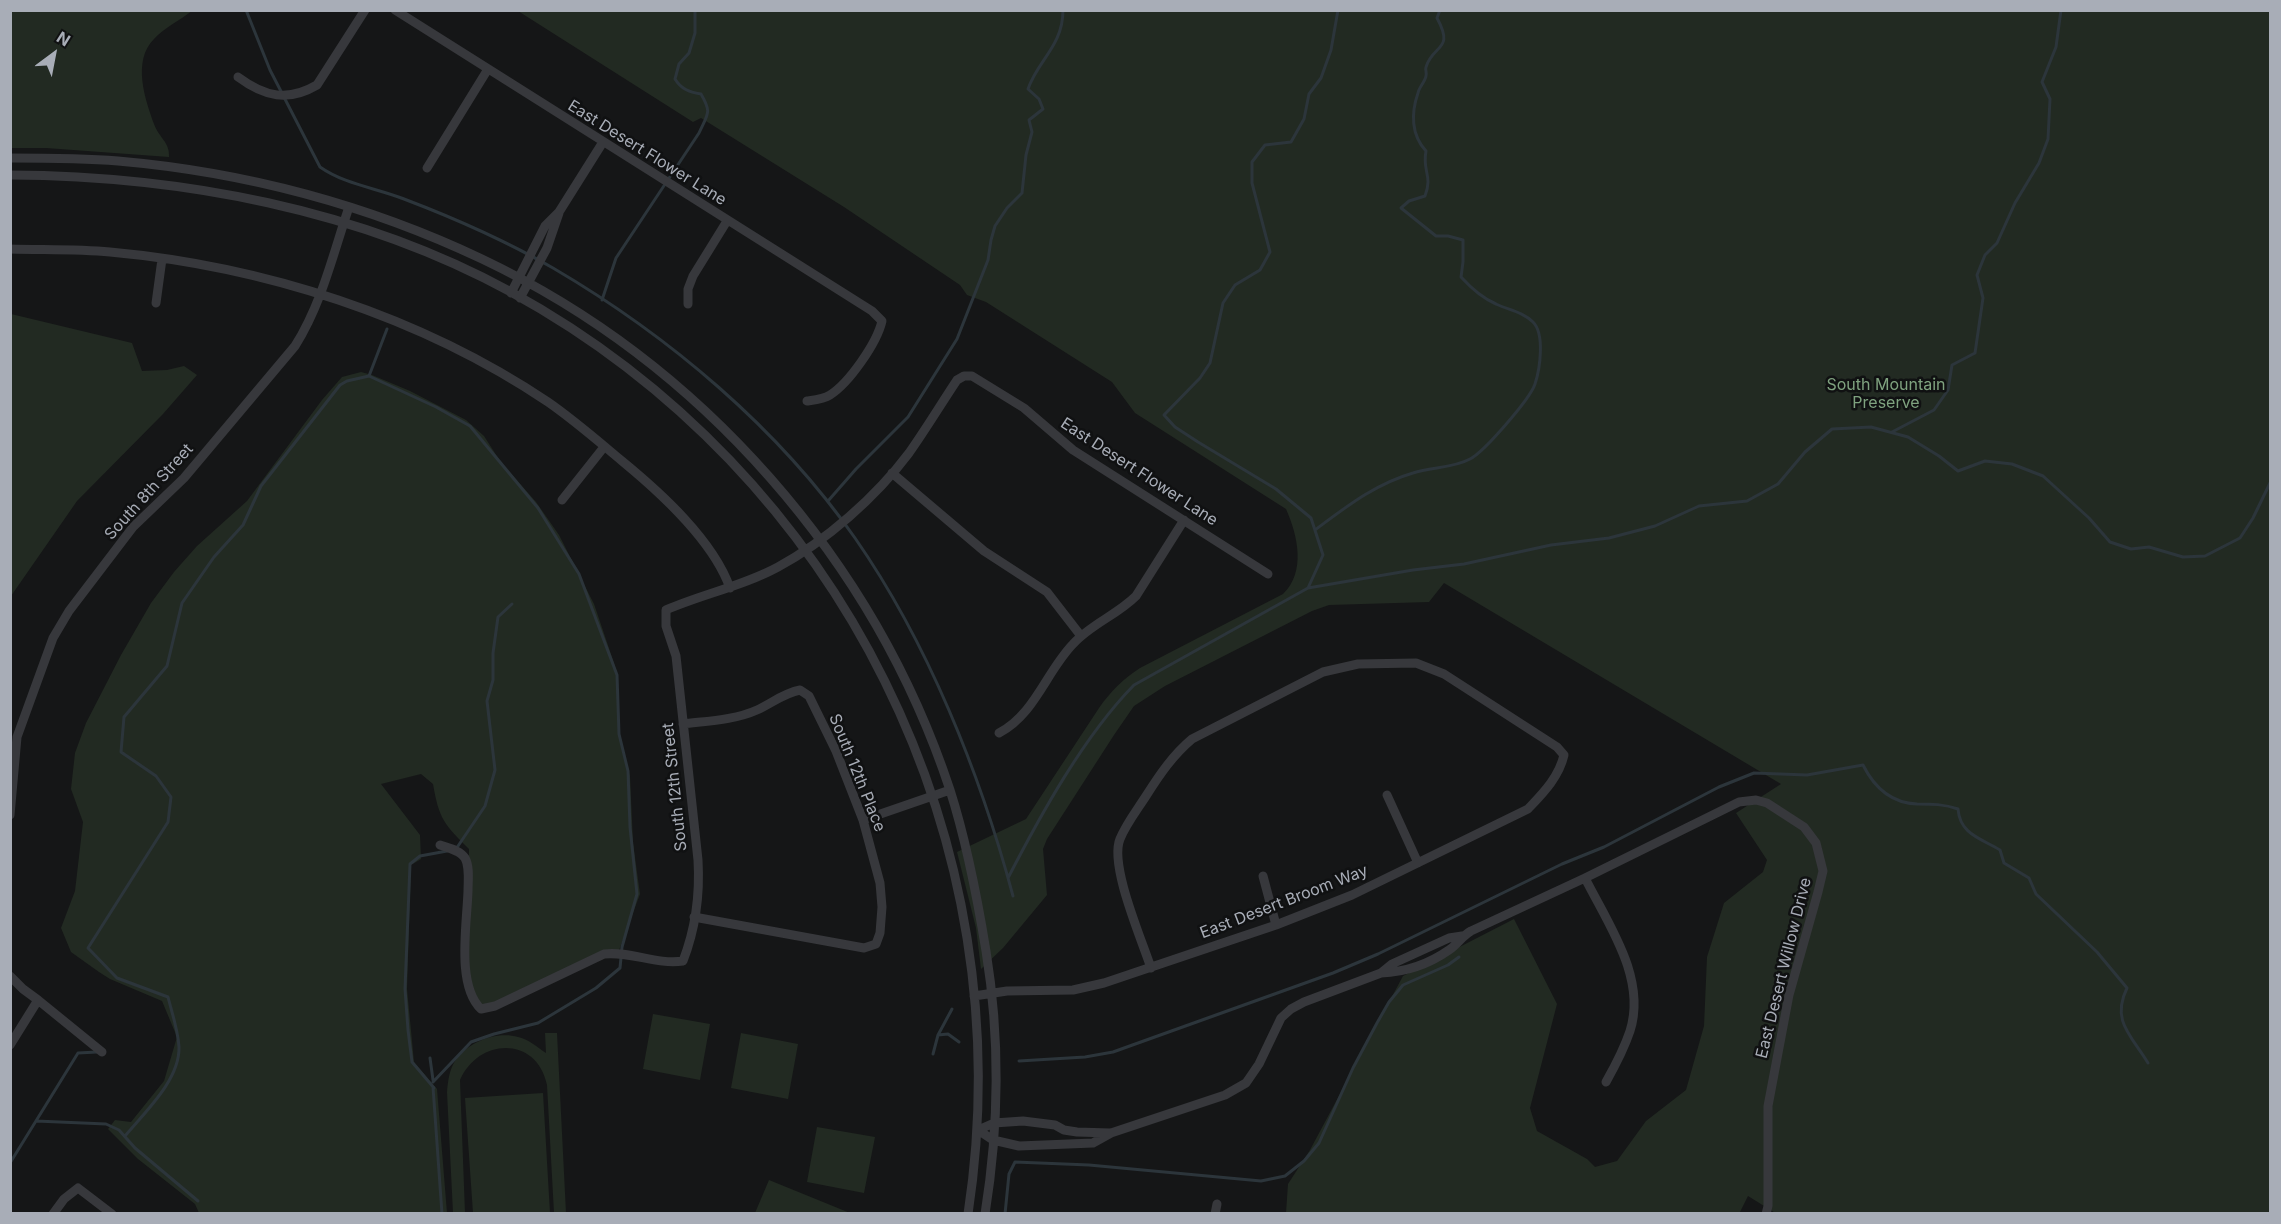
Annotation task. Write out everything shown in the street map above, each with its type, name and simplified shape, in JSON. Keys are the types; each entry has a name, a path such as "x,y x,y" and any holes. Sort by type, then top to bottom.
{"street":[{"path":"238,77 250,86 270,94 292,97 317,85 365,10"},
{"name":"East Desert Flower Lane","path":"395,10 872,311 882,321 880,331 847,381 828,396 807,401"},
{"path":"427,168 488,69"},
{"path":"511,292 537,239 545,226 559,212 603,142"},
{"path":"10,158 84,158 174,168 256,182 349,207 436,239 528,283 600,327 702,408 749,454 785,494 856,593 894,659 950,790 976,889 993,992 996,1087 985,1214"},
{"path":"10,175 83,176 180,186 255,200 343,224 427,254 511,292 592,342 631,371 689,420 738,468 794,534 850,616 904,721 933,796 959,897 974,996 979,1069 978,1130 968,1214"},
{"name":"South 8th Street","path":"10,815 17,737 53,638 69,611 133,527 184,478 295,346 309,324 321,295 349,207"},
{"path":"520,298 549,244 559,212"},
{"path":"688,303 688,289 693,276 727,221"},
{"path":"537,239 549,244"},
{"path":"10,249 110,252 219,268 321,295 403,324 501,373 548,402 604,447 668,502 719,562 730,588 778,567 820,541 892,473 984,551 1047,592 1081,636"},
{"path":"156,303 162,259"},
{"name":"East Desert Flower Lane","path":"892,473 924,432 957,380 964,375 972,376 1024,408 1073,450 1268,573"},
{"path":"689,420 702,408"},
{"path":"562,500 604,447"},
{"path":"999,733 1020,718 1064,654 1081,636 1136,596 1184,520"},
{"name":"South 12th Street","path":"440,845 455,850 465,858 469,874 465,968 472,1001 481,1009 495,1006 604,954 618,953 672,963 683,961 694,917 699,878 676,656 666,626 666,610 730,588"},
{"name":"East Desert Broom Way","path":"974,996 993,992 1073,990 1104,983 1151,968 1276,925 1352,895 1528,809 1548,787 1561,766 1564,754 1557,747 1431,667 1416,663 1358,664 1323,672 1192,739 1177,752 1162,772 1119,841 1117,859 1122,880 1151,968"},
{"name":"South 12th Place","path":"683,724 755,711 790,692 800,690 809,696 863,820 880,882 882,907 880,933 876,944 864,948 694,917"},
{"path":"863,820 950,790"},
{"path":"1387,795 1418,862"},
{"name":"East Desert Willow Drive","path":"978,1130 993,1140 1019,1146 1093,1143 1111,1133 1250,1087 1281,1018 1291,1009 1382,973 1392,964 1449,938 1462,936 1739,802 1756,800 1767,803 1804,827 1816,843 1822,871 1789,995 1768,1106 1768,1206 1766,1214"},
{"path":"1263,876 1276,925"},
{"path":"1585,878 1626,959 1632,980 1634,1007 1630,1030 1606,1082"},
{"path":"10,976 102,1052"},
{"path":"10,1045 38,1000"},
{"name":"East Desert Willow Drive","path":"978,1130 994,1123 1023,1121 1055,1125 1064,1130 1077,1132 1111,1133"},
{"path":"53,1214 64,1199 78,1188 112,1214"}],"green space":[{"path":"10,11 192,11 158,35 147,48 143,58 144,92 156,129 168,147 169,157 46,148 11,148"},
{"name":"South Mountain Preserve","path":"518,11 2270,11 2270,1213 1777,1214 1748,1196 1739,1214 1286,1213 1288,1184 1310,1150 1403,976 1514,919 1557,1004 1530,1108 1537,1131 1587,1159 1595,1167 1617,1161 1646,1121 1686,1090 1704,1026 1707,957 1724,903 1763,872 1767,860 1736,813 1781,784 1444,583 1429,602 1329,605 1312,611 1165,686 1134,706 1047,839 1043,849 1047,895 1003,948 981,969 976,928 957,852 1026,819 1099,708 1128,676 1283,594 1295,575 1298,553 1294,531 1286,509 1135,413 1112,382 986,302 967,295 960,285 844,207 701,118 693,122"},
{"path":"11,314 132,343 142,371 167,370 184,366 197,375 163,414 77,501 11,596"},
{"path":"361,372 410,391 466,420 484,436 500,461 536,502 559,535 594,604 617,672 620,741 630,776 633,843 640,894 618,953 481,1009 468,985 469,849 444,820 433,784 421,774 381,784 420,835 421,859 411,865 407,989 414,1062 437,1089 447,1213 199,1213 195,1204 138,1159 108,1129 115,1120 131,1122 164,1081 177,1037 162,1001 110,979 71,952 61,928 75,891 83,822 71,789 75,753 86,723 121,655 151,603 174,572 197,546 247,501 322,400 342,377"},
{"path":"653,1014 710,1024 700,1080 643,1069"},
{"path":"545,1033 557,1033 566,1213 554,1213 547,1085 541,1069 532,1058 520,1051 507,1048 493,1050 480,1056 469,1066 460,1080 465,1213 453,1213 447,1092 449,1076 455,1061 475,1043 501,1036 522,1038 546,1053"},
{"path":"741,1033 798,1044 788,1099 731,1088"},
{"path":"543,1093 550,1213 473,1213 465,1098"},
{"path":"817,1127 875,1137 864,1193 807,1182"},
{"path":"769,1180 850,1213 755,1213"}],"waterway":[{"path":"246,10 270,70 320,167 339,178 404,199 480,230 553,268 638,323 679,354 719,387 792,459 855,538 906,621 949,710 968,756 985,803 1013,896"},
{"path":"602,300 616,258 699,133 708,113 707,105 701,94 686,90 675,79 679,64 689,53 695,33 695,10"},
{"path":"828,501 908,417 957,339 988,260 995,226 1007,208 1022,193 1026,155 1032,132 1029,120 1043,109 1039,99 1028,89 1055,43 1062,23 1063,10"},
{"path":"1308,588 1323,555 1311,518 1276,489 1175,427 1164,415 1200,378 1210,363 1223,303 1235,285 1260,270 1270,252 1252,183 1252,162 1265,145 1291,142 1304,119 1309,94 1321,78 1331,50 1338,10"},
{"path":"1315,530 1361,497 1386,483 1413,473 1470,459 1516,412 1537,378 1540,361 1537,327 1520,313 1486,299 1461,277 1463,240 1436,236 1401,208 1409,201 1425,196 1427,189 1426,151 1417,138 1414,116 1416,101 1426,76 1426,67 1443,42 1444,36 1437,18 1440,10"},
{"path":"1892,432 1934,410 1948,390 1952,365 1975,353 1983,298 1977,275 1985,255 1997,243 2015,203 2039,163 2048,139 2050,99 2042,82 2056,47 2061,10"},
{"path":"387,329 369,376 436,407 470,426 538,508 579,574 617,675 619,734 628,771 630,827 637,894 622,947 620,968 596,988 538,1023 471,1042 433,1082"},
{"path":"125,1136 167,1084 174,1072 179,1047 168,997 117,978 88,948 168,822 171,797 156,776 121,752 124,717 167,666 182,603 214,557 243,525 261,486 340,385 369,376"},
{"path":"1008,878 1049,802 1081,752 1134,685 1308,588 1413,570 1464,564 1551,545 1609,538 1655,526 1699,506 1747,501 1778,484 1805,452 1832,429 1871,427 1908,437 1958,471 1985,461 2012,464 2043,476 2089,518 2110,542 2131,549 2149,547 2183,557 2205,556 2240,538 2253,518 2270,483"},
{"path":"456,849 485,806 495,770 487,701 493,680 493,653 498,617 512,604"},
{"path":"1019,1061 1085,1057 1113,1052 1333,973 1378,954 1562,864 1604,847 1719,787 1754,773 1807,775 1863,765 1878,787 1899,801 1958,809 1967,830 2000,850 2004,863 2029,878 2036,894 2097,952 2127,988 2121,1010 2122,1019 2148,1063"},
{"path":"434,1088 412,1062 408,1030 405,989 410,864 420,856 447,851"},
{"path":"1005,1214 1009,1174 1015,1162 1089,1165 1261,1181 1285,1176 1304,1161 1319,1143 1353,1068 1389,1002 1403,985 1448,965 1459,957"},
{"path":"933,1054 938,1035 952,1009"},
{"path":"938,1035 948,1034 959,1042"},
{"path":"10,1163 78,1053 97,1052"},
{"path":"430,1058 433,1080"},
{"path":"433,1087 442,1214"},
{"path":"36,1121 106,1124 119,1130 135,1148 198,1201"}]}
